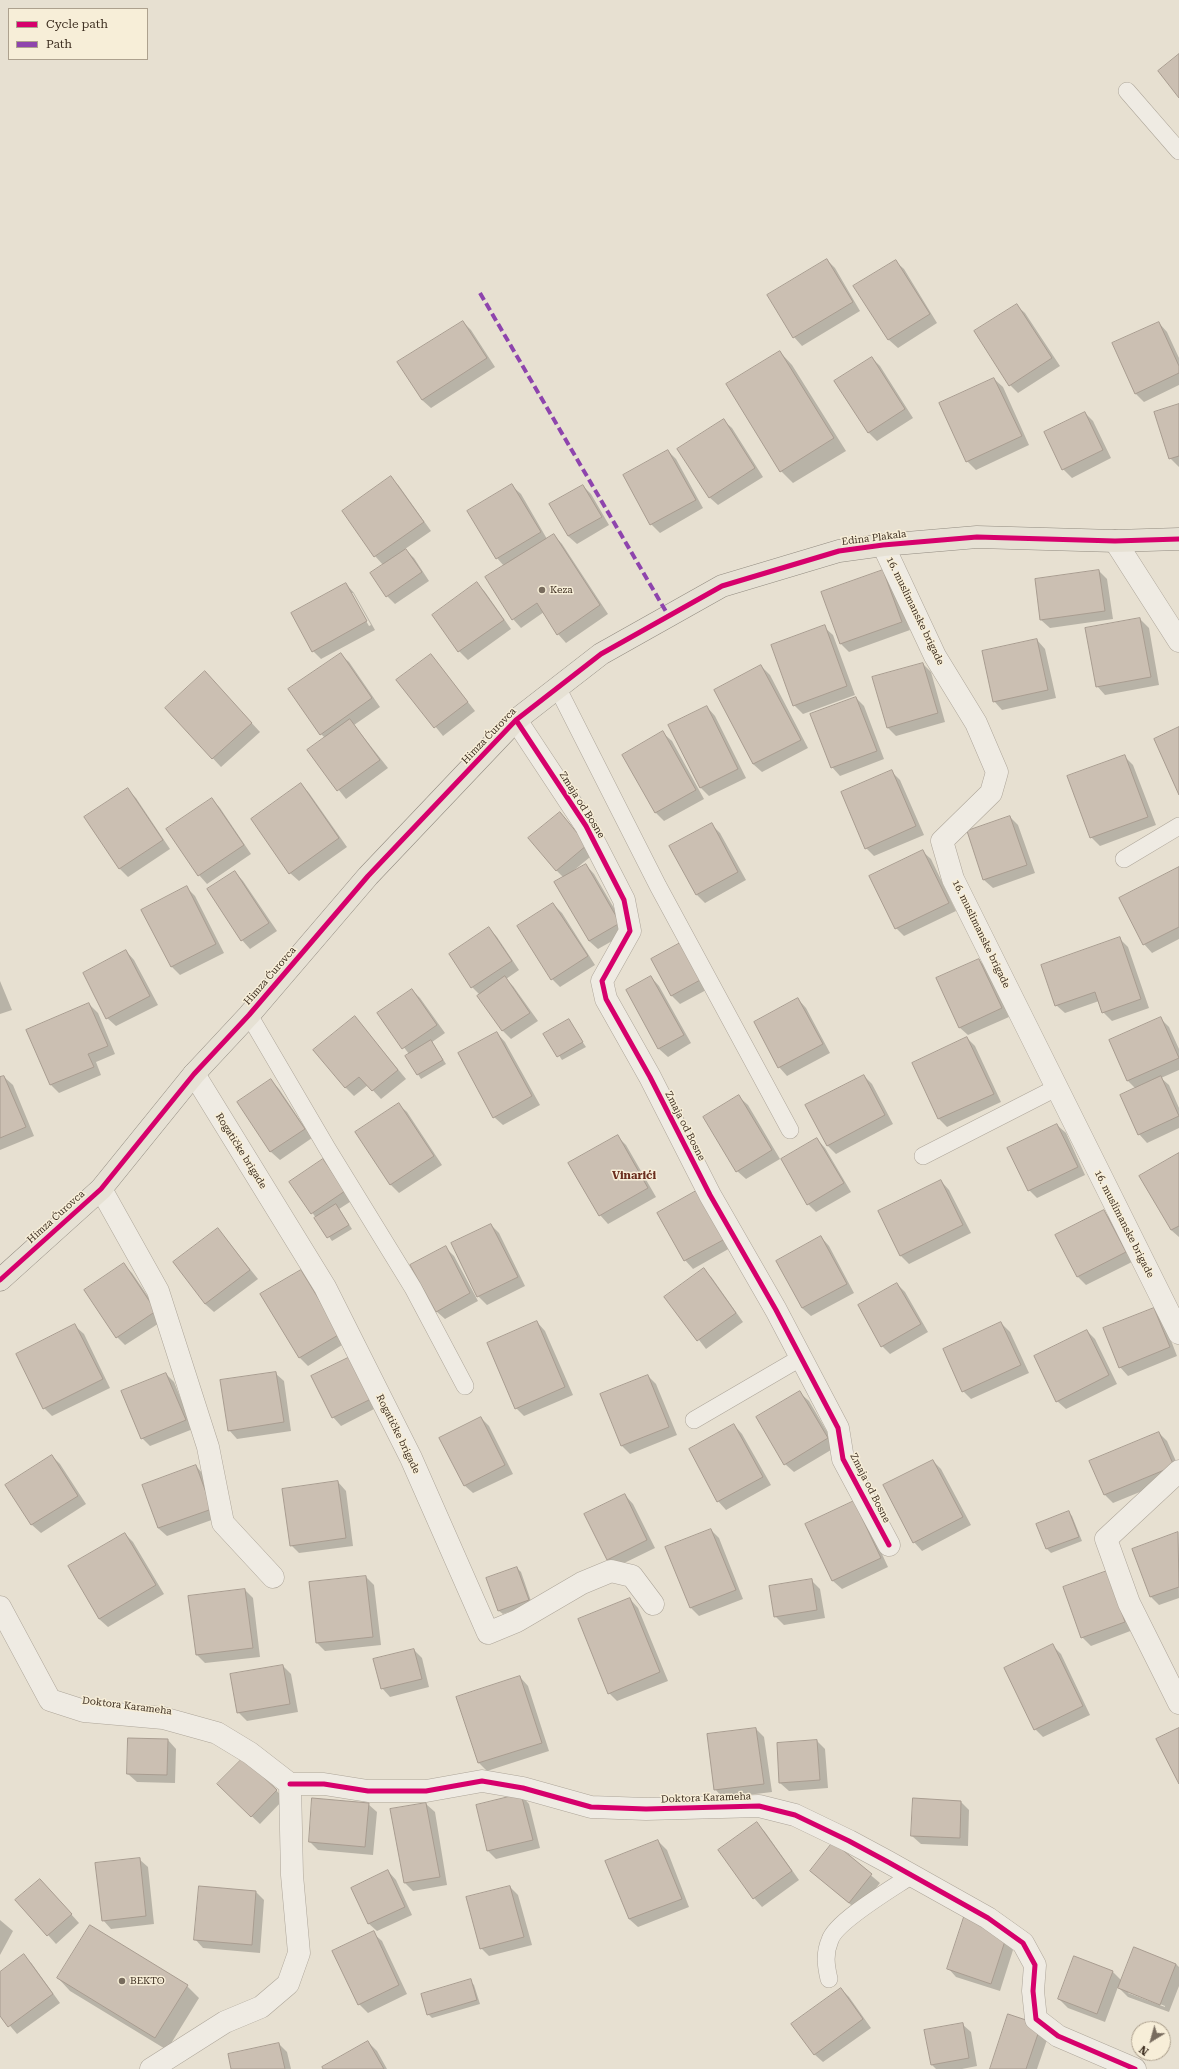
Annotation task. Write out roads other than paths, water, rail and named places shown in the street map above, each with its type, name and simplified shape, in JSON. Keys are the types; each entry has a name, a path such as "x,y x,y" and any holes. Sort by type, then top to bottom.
{"main road":[{"name":"Edina Plakala","path":"557,687 601,654 722,586 839,551 884,545 977,537 1115,541 1179,539"},
{"name":"Himza Ćurovca","path":"0,1280 101,1188 194,1074 249,1015 368,876 516,720 557,687"}],"street":[{"path":"1115,541 1179,641"},
{"name":"16. muslimanske brigade","path":"884,545 935,656 976,723 997,772 991,793 942,841 953,879 1179,1333"},
{"name":"Zmaja od Bosne","path":"516,720 586,826 624,900 630,931 602,981 606,999 650,1077 710,1195 802,1357 838,1428 844,1459 889,1545"},
{"name":"Rogatičke brigade","path":"194,1074 325,1287 411,1458 488,1633 517,1621 582,1583 611,1571 632,1576 653,1604"},
{"path":"101,1188 158,1291 208,1447 223,1523 273,1577"},
{"path":"1179,1471 1106,1539 1129,1603 1179,1703"},
{"name":"Doktora Karameha","path":"0,1607 50,1700 84,1711 163,1718 217,1733 250,1753 290,1784 324,1784 368,1791 426,1791 482,1781 523,1788 591,1807 646,1809 759,1806 795,1815 849,1840 912,1875 988,1918 1023,1943 1035,1965 1033,1991 1036,2019 1058,2036 1135,2069"},
{"path":"151,2069 225,2022 261,2007 288,1984 299,1953 292,1875 290,1784"}],"lane":[{"path":"1127,91 1179,151"},
{"path":"557,687 658,886 790,1130"},
{"path":"1124,859 1179,826"},
{"path":"249,1015 327,1148 413,1288 465,1386"},
{"path":"923,1156 1056,1088"},
{"path":"694,1420 802,1357"},
{"path":"829,1979 825,1960 830,1939 848,1918 912,1875"}],"place":[{"name":"Keza","path":"542,590"},
{"name":"BEKTO","path":"122,1981"}],"district":[{"name":"Vinarići","path":"634,1176"}]}
